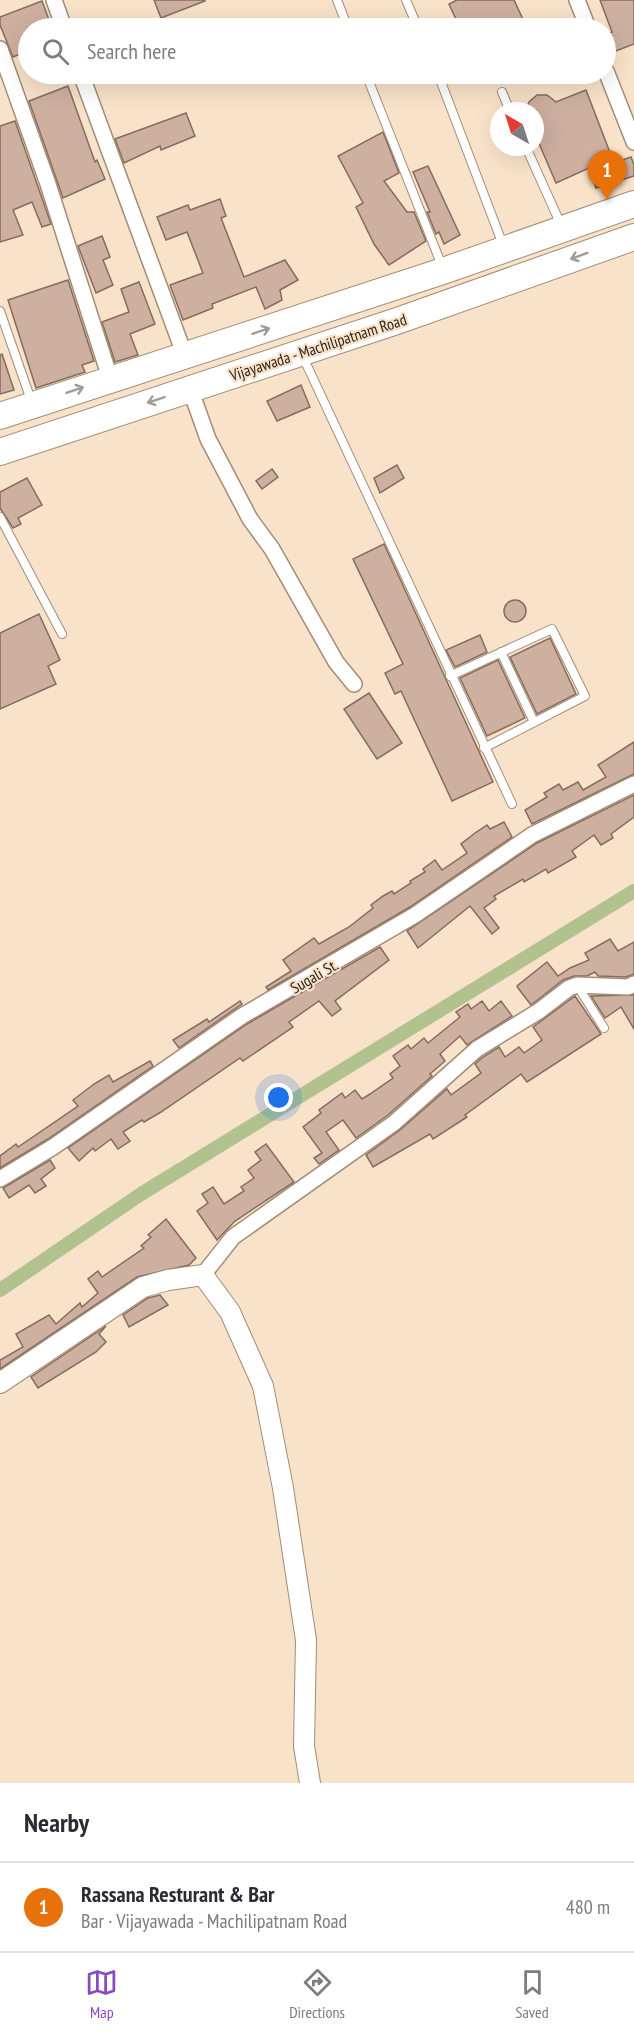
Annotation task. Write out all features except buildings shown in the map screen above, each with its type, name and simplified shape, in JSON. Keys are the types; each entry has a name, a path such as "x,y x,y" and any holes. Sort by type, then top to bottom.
{"highway":[{"name":"Vijayawada - Machilipatnam Road","path":"0,416 110,378 185,356 443,271 634,204"},
{"name":"Vijayawada - Machilipatnam Road","path":"0,452 302,353 634,237"}],"street":[{"path":"54,0 60,18"},
{"path":"577,0 584,18"},
{"path":"0,50 44,173 110,378"},
{"path":"85,84 185,356"},
{"path":"611,84 634,142"},
{"path":"187,390 192,394 208,439 250,519 272,549 336,662 354,684"},
{"name":"Sugali St.","path":"0,1179 53,1147 242,1016 415,915 532,835 634,784"},
{"path":"0,1383 143,1287 168,1280 203,1275 233,1236 394,1123 477,1049 577,985 628,987 634,984"},
{"path":"203,1275 230,1312 263,1386 288,1521 306,1640 304,1746 310,1783"}],"lane":[{"path":"337,0 344,18"},
{"path":"406,0 414,18"},
{"path":"370,84 443,271"},
{"path":"442,84 505,249"},
{"path":"502,92 506,102"},
{"path":"530,156 563,229"},
{"path":"0,311 33,405"},
{"path":"302,353 374,504 450,676 512,804"},
{"path":"0,517 62,634"},
{"path":"450,676 552,629 585,696 484,748"},
{"path":"501,652 534,722"},
{"path":"577,985 604,1028"}],"waterway":[{"path":"0,1290 141,1194 634,891"}],"place":[{"name":"Rassana Resturant & Bar","path":"607,200"}]}
